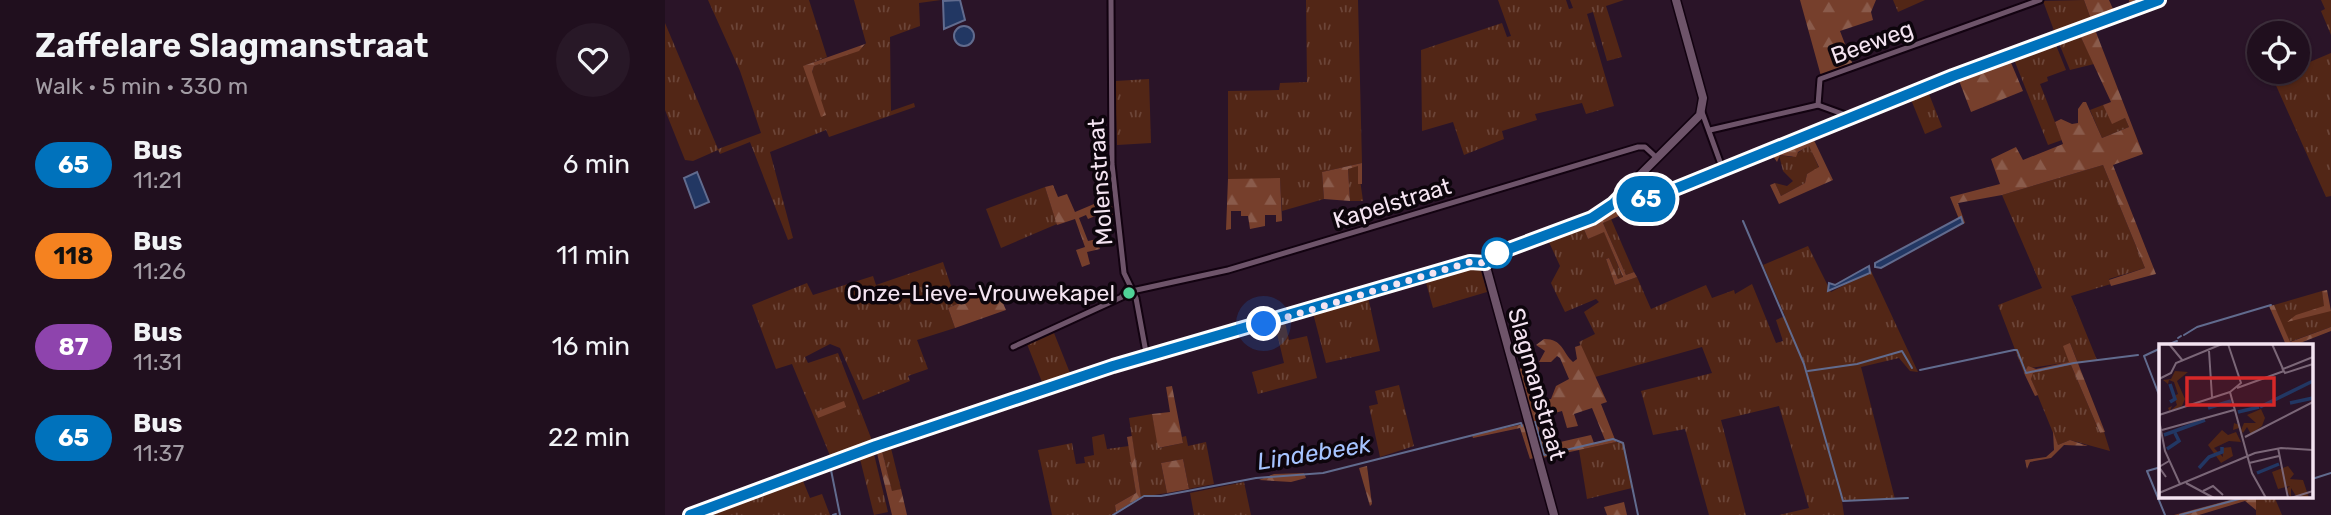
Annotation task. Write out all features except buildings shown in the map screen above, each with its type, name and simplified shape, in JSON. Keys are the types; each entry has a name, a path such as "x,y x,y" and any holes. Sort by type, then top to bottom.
{"main road":[{"path":"1485,263 1493,255 1602,213 1702,112 1703,98 1677,0"},
{"name":"Slagmanstraat","path":"1485,263 1554,515"}],"street":[{"name":"Molenstraat","path":"1111,0 1112,163 1130,289 1147,358"},
{"name":"Beeweg","path":"1818,105 1820,79 2040,0"},
{"path":"1627,190 1645,200 2159,0"},
{"path":"1710,130 1818,105 1852,118"},
{"path":"1702,112 1723,170"},
{"name":"Kapelstraat","path":"1013,348 1122,297 1130,289 1228,270 1638,147 1645,147 1657,158"},
{"path":"690,515 876,446 1147,358 1470,262 1485,263"}],"green space":[{"path":"708,0 809,0 827,57 804,66 812,72 814,66 863,47 866,43 854,0 941,0 919,3 920,26 890,37 891,111 914,103 915,107 829,137 826,130 770,152 793,238 788,240 750,142 720,154 718,150 693,161 685,160 665,110 665,23 718,149 761,133 740,71"},
{"path":"1306,0 1358,0 1362,163 1322,172 1324,199 1282,211 1280,179 1228,179 1228,91 1279,90 1280,83 1307,82"},
{"path":"1498,0 1566,0 1569,9 1573,8 1570,0 1624,0 1606,6 1622,57 1607,61 1593,12 1587,14 1614,106 1586,114 1582,103 1535,114 1537,120 1502,131 1504,139 1464,155 1453,122 1422,131 1421,50 1502,23 1507,37 1511,36"},
{"path":"1800,0 1876,0 1871,12 1873,20 1840,31 1853,65 1821,76"},
{"path":"1893,0 1925,0 1898,12"},
{"path":"2084,0 2092,22 2056,36 2043,1"},
{"path":"2084,0 2109,0 2113,9 2130,4 2129,0 2134,0 2136,6 2092,22"},
{"path":"2321,0 2331,0 2331,35 2321,11 2325,9"},
{"path":"2094,27 2143,154 2113,165 2156,274 2111,286 2109,280 2145,268 2103,165 2002,195 1958,203 1965,223 1961,224 1950,197 2000,184 1991,159 2016,147 2023,160 2063,144 2055,122 2061,119 2072,124 2078,123 2078,109 2083,102 2086,102 2102,138 2129,127 2125,118 2112,124 2103,105 2111,102 2079,33"},
{"path":"2079,33 2094,64 2070,70 2058,41"},
{"path":"2051,42 2056,45 2066,70 2047,77 2048,81 2040,84 2062,140 2048,145 2013,57"},
{"path":"865,44 859,51 814,66 812,72 826,115 821,117 803,66"},
{"path":"2331,53 2331,196 2326,197 2275,84 2310,84 2310,62"},
{"path":"2009,58 2023,91 1971,112 1958,78"},
{"path":"1149,79 1151,143 1117,145 1115,81"},
{"path":"1927,89 1942,127 1925,134 1910,97"},
{"path":"2103,105 2112,123 2125,118 2129,127 2102,138 2090,110"},
{"path":"1812,136 1833,180 1779,204 1770,185 1775,183 1781,196 1805,183 1807,174 1819,167 1809,146 1798,152 1796,157 1780,155 1777,162 1771,153"},
{"path":"1809,145 1819,168 1807,174 1805,183 1781,196 1775,183 1787,186 1793,181 1783,171 1779,155 1792,157"},
{"path":"1362,163 1362,184 1358,184 1358,166 1348,169 1350,201 1324,199 1322,172"},
{"path":"1358,165 1363,201 1350,201 1348,169"},
{"path":"2103,165 2145,268 2109,279 2111,284 2071,296 2097,360 2078,363 2070,343 2070,362 2024,369 2024,373 1998,305 2042,288 2002,195"},
{"path":"1280,178 1282,221 1276,222 1276,215 1265,215 1265,226 1250,229 1248,216 1241,216 1241,211 1231,211 1231,229 1226,230 1228,179"},
{"path":"1053,185 1058,197 1067,194 1075,212 1113,196 1115,214 1107,216 1105,212 1088,219 1086,215 1079,218 1088,241 1097,239 1100,249 1087,252 1090,264 1082,267 1076,250 1085,247 1075,219 1057,225 1045,187"},
{"path":"1045,187 1057,224 1001,248 986,209"},
{"path":"1628,199 1633,200 1637,208 1603,223 1626,275 1634,272 1637,277 1615,285 1606,259 1609,258 1618,279 1623,277 1604,232 1588,239 1583,227 1601,219"},
{"path":"1611,219 1634,272 1626,275 1603,223"},
{"path":"1583,227 1588,239 1604,231 1623,278 1618,279 1609,258 1606,259 1615,285 1637,277 1651,309 1706,285 1712,298 1734,290 1735,294 1752,284 1776,343 1783,341 1776,320 1785,316 1763,265 1808,246 1831,292 1871,271 1918,372 1910,371 1899,358 1861,367 1895,499 1842,501 1844,515 1779,515 1809,508 1779,406 1721,420 1746,515 1709,515 1685,429 1653,435 1641,391 1712,373 1702,347 1595,377 1579,342 1595,334 1584,312 1599,302 1596,299 1565,312 1551,283 1560,266 1548,240"},
{"path":"943,262 957,304 948,308 955,328 917,340 928,369 908,376 910,381 863,400 840,348 830,344 805,357 808,363 838,353 873,443 831,458 792,364 776,369 752,305 807,283 813,295 873,276 876,285"},
{"path":"1474,265 1481,271 1487,292 1433,308 1425,279"},
{"path":"996,287 1006,310 955,328 948,308"},
{"path":"2327,290 2331,311 2287,322 2296,315 2324,306 2322,291"},
{"path":"2322,291 2325,310 2331,311 2331,327 2289,342 2274,305"},
{"path":"1368,297 1380,351 1326,363 1313,313"},
{"path":"2274,305 2290,342 2331,327 2331,331 2298,344 2286,344 2269,306"},
{"path":"1285,322 1289,340 1307,336 1317,378 1258,394 1252,372 1284,363 1275,325"},
{"path":"1054,333 1072,378 1044,387 1027,344"},
{"path":"1544,339 1559,344 1573,362 1577,359 1575,347 1581,345 1607,402 1601,404 1616,442 1542,458 1537,439 1544,436 1547,445 1591,435 1594,443 1605,440 1592,408 1574,414 1578,426 1567,428 1562,411 1537,418 1540,432 1535,433 1516,370 1522,368 1534,408 1542,407 1545,400 1551,399 1556,386 1569,379 1557,356 1551,362 1539,362 1545,351 1536,345"},
{"path":"2070,343 2105,432 2100,433 2071,365 2033,373 2031,379 2038,395 2035,396 2024,373 2028,366 2036,369 2069,362 2063,346"},
{"path":"2071,365 2100,433 2104,432 2110,451 2070,440 2058,445 2031,379 2032,373"},
{"path":"1399,385 1414,446 1380,457 1369,406 1378,404 1375,391"},
{"path":"1172,386 1183,443 1158,448 1152,414 1170,412 1166,387"},
{"path":"844,401 846,407 818,418 816,412"},
{"path":"1152,414 1159,448 1183,443 1182,437 1186,436 1188,446 1206,442 1214,484 1189,489 1183,459 1161,463 1167,493 1141,497 1129,418"},
{"path":"1524,424 1534,458 1530,459 1520,428 1473,438 1472,435"},
{"path":"2053,431 2058,445 2070,440 2088,446 2064,445 2051,458 2030,462 2027,469 2025,460 2046,457 2054,450"},
{"path":"1104,434 1107,449 1129,446 1136,493 1115,505 1116,512 1111,515 1052,515 1038,450 1072,443 1076,464 1085,463 1084,457 1094,455 1092,437"},
{"path":"1132,436 1141,497 1116,512 1115,505 1136,493 1127,437"},
{"path":"1624,442 1632,488 1587,499 1579,450"},
{"path":"890,444 901,489 892,492 881,447"},
{"path":"881,447 892,491 901,489 907,515 892,515 876,449"},
{"path":"873,450 888,512 874,515 859,455"},
{"path":"1183,459 1189,489 1167,493 1161,463"},
{"path":"1367,466 1372,504 1370,506 1359,468"},
{"path":"1304,473 1306,478 1291,482 1259,480 1274,474"},
{"path":"801,476 810,498 822,494 830,515 701,515"},
{"path":"1244,482 1251,515 1194,515 1190,493"},
{"path":"2238,498 2256,498 2256,510 2245,501 2199,515 2174,515"},
{"path":"2256,498 2275,498 2282,515 2256,515"},
{"path":"1624,502 1627,515 1607,515 1604,507"}],"water":[{"path":"960,0 965,20 944,29 943,1"},
{"path":"964,26 971,29 974,36 971,43 964,46 957,43 954,36 957,29"},
{"path":"697,172 709,202 695,208 684,178"},
{"path":"1961,217 1963,223 1881,268 1875,267 1875,263"},
{"path":"1869,266 1870,273 1828,291 1829,283 1835,285"}],"waterway":[{"path":"1743,221 1804,364 1843,501 1908,498"},
{"path":"2184,335 2197,327 2271,305"},
{"path":"2170,344 2177,341"},
{"path":"2159,349 2144,356 2159,395"},
{"path":"1920,370 2014,350 2017,350 2026,373 2074,363 2138,355"},
{"path":"1808,371 1857,364 1902,351 1912,368"},
{"name":"Lindebeek","path":"1535,422 1544,455 1613,439 1623,443 1638,515"},
{"name":"Lindebeek","path":"1113,515 1144,496 1161,496 1256,478 1323,473 1521,423 1522,426"},
{"path":"830,465 840,515"},
{"path":"2159,468 2147,471 2165,515"},
{"path":"2313,479 2331,473"},
{"path":"2180,515 2243,498"}],"bus line":[{"name":"65","path":"690,515 876,446 1113,366 1470,262 1485,263 1493,255 1602,213 1627,190 1641,200 1655,197 1953,76 2159,0"}],"place":[{"name":"Onze-Lieve-Vrouwekapel","path":"1129,293"}],"route":[{"path":"1264,324 1470,262 1485,263 1497,253"}]}
